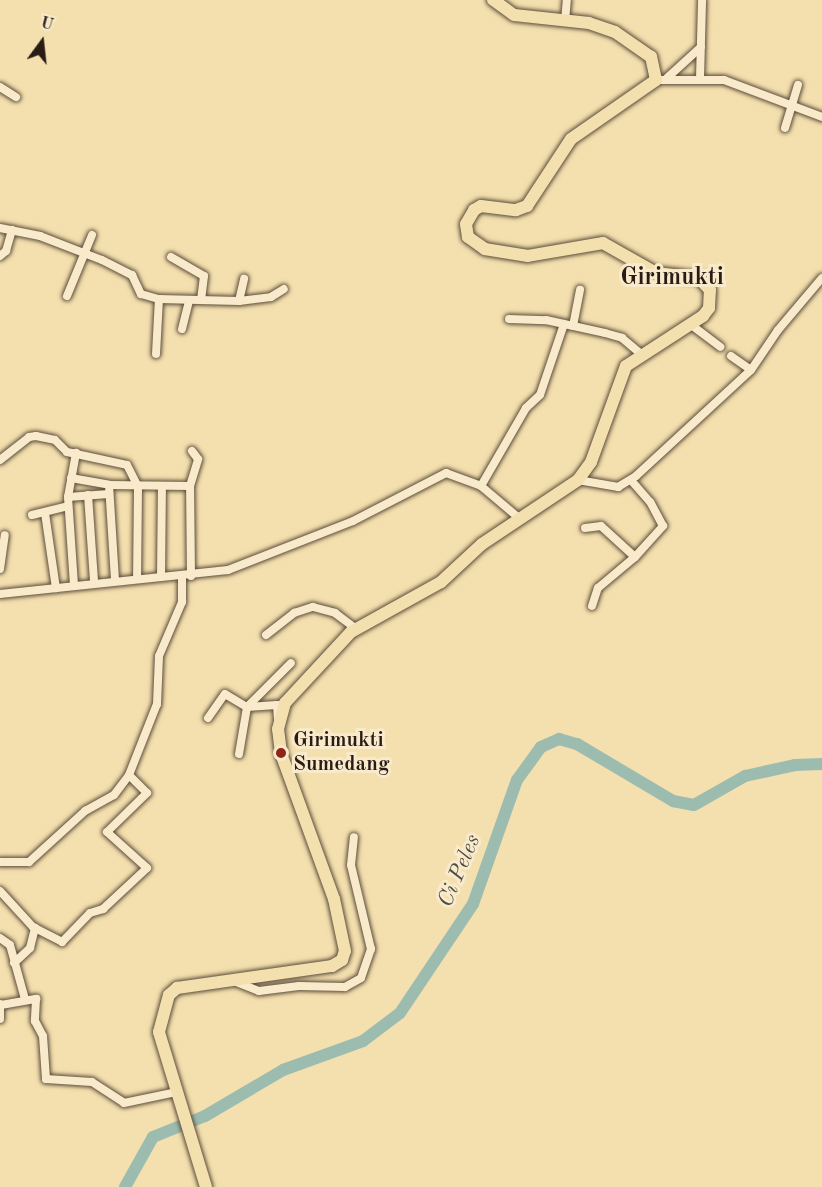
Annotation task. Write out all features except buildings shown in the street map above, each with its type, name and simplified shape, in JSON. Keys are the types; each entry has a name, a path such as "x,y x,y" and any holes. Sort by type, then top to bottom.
{"main road":[{"path":"206,1187 159,1032 167,999 177,988 333,966 342,960 345,951 334,899 280,753 279,720 296,688 356,629 441,582 479,546 578,480 591,462 619,377 641,354 690,324 709,308 710,290 699,278 656,273 615,248 596,242 544,255 504,254 478,246 466,228 469,216 477,207 516,210 527,206 571,139 662,79 651,57 631,40 600,26 514,15 493,0"}],"street":[{"path":"565,21 567,0"},
{"path":"700,79 702,0"},
{"path":"662,79 701,47"},
{"path":"662,79 724,80 822,117"},
{"path":"785,128 798,86"},
{"path":"0,87 16,97"},
{"path":"0,228 84,254 125,270 135,278 141,294 159,299 189,301 201,298 239,301 271,297 284,289"},
{"path":"0,256 6,251 12,230"},
{"path":"67,296 92,235"},
{"path":"171,257 204,276 201,298"},
{"path":"578,480 618,487 631,480 751,370 778,330 822,278"},
{"path":"239,301 244,279"},
{"path":"573,326 580,290"},
{"path":"156,354 159,299"},
{"path":"182,329 189,301"},
{"path":"509,319 564,324 622,338 641,354"},
{"path":"481,486 501,458 526,408 540,395 564,324"},
{"path":"690,324 720,347"},
{"path":"731,356 751,370"},
{"path":"0,460 36,435 55,440 64,451 122,462 132,470 138,486 137,578"},
{"path":"0,862 29,862 85,811 114,795 129,775 157,704 159,656 182,602 186,576 190,486 198,469 197,455 192,451"},
{"path":"74,585 68,497 76,453"},
{"path":"0,594 94,582 186,576 228,570 286,550 422,488 444,474 481,486 519,518"},
{"path":"71,478 109,489"},
{"path":"592,606 598,588 635,557 663,524 631,480"},
{"path":"68,497 138,486 190,486"},
{"path":"161,577 162,486"},
{"path":"109,489 115,580"},
{"path":"88,495 94,582"},
{"path":"32,516 68,506"},
{"path":"45,513 56,588"},
{"path":"585,528 601,526 635,557"},
{"path":"0,569 4,535"},
{"path":"266,635 294,613 313,607 335,613 356,629"},
{"path":"239,754 247,707 291,663"},
{"path":"208,718 222,695 247,707 276,705 279,720"},
{"path":"0,891 35,928 63,942 90,913 101,911 147,869 107,832 147,792 129,775"},
{"path":"230,979 259,991 299,986 345,987 361,978 371,949 351,866 354,837"},
{"path":"14,963 30,948 35,928"},
{"path":"0,938 10,945 25,999"},
{"path":"0,1019 0,1005 25,999 36,999 38,1003 35,1021 43,1036 46,1079 93,1082 124,1103 176,1092"}],"waterway":[{"name":"Ci Peles","path":"125,1187 153,1137 205,1116 283,1070 363,1041 400,1013 473,904 517,780 541,747 559,739 577,744 673,801 694,805 745,776 795,765 822,764"}],"place":[{"name":"Girimukti Sumedang","path":"281,753"}],"district":[{"name":"Girimukti","path":"672,279"}]}
